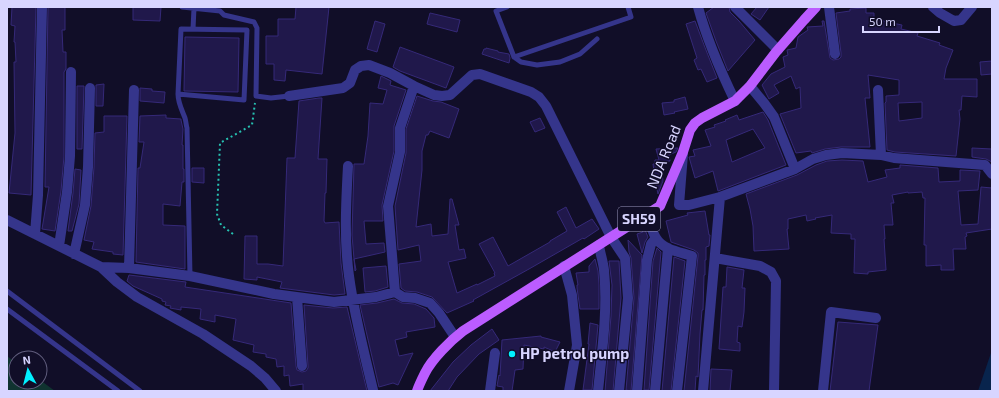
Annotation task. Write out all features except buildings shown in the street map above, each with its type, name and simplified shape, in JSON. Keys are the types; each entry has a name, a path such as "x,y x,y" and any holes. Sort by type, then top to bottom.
{"main road":[{"name":"NDA Road","path":"417,391 425,372 455,337 660,206 683,152 690,130 695,122 735,101 750,86 778,50 816,7"}],"street":[{"path":"36,234 42,7"},
{"path":"698,7 707,37 721,73 735,101"},
{"path":"735,7 778,50"},
{"path":"829,7 835,54"},
{"path":"933,7 954,21 961,20 972,7"},
{"path":"289,96 343,88 350,83 355,70 361,66 369,65 390,73 434,95 450,95 472,75 480,74 531,92 539,97 546,106 611,237 625,258 628,298 619,391"},
{"path":"59,246 67,192 70,156 71,72"},
{"path":"395,292 388,206 400,152 400,128 414,86"},
{"path":"750,86 774,117 795,168"},
{"path":"74,254 85,205 88,167 90,88"},
{"path":"129,268 134,90"},
{"path":"878,90 881,155"},
{"path":"683,152 679,206 720,197 795,168 813,159 826,155 842,153 881,155 894,158 985,165 992,174"},
{"path":"348,166 346,245 349,276 373,390"},
{"path":"703,391 720,197"},
{"path":"647,215 656,238 663,246 692,256 678,391"},
{"path":"7,220 101,267 117,282 137,297 203,334 251,366 265,378 276,391"},
{"path":"637,391 647,260 651,244 656,238"},
{"path":"598,391 606,297 604,268 599,245"},
{"path":"655,391 668,248"},
{"path":"715,258 760,266 771,272 776,281 774,391"},
{"path":"564,266 572,295 577,345 569,391"},
{"path":"101,267 129,268 190,276 274,294 334,302 376,297 395,292 403,296 430,303 440,313 455,337"},
{"path":"297,297 302,366"},
{"path":"823,391 831,312 876,318"},
{"path":"490,391 495,353"}],"lane":[{"path":"182,7 220,9 224,15 254,22 257,28 256,96 271,98 289,96"},
{"path":"507,7 496,10 514,56 521,62 537,65 560,62 580,54 597,39"},
{"path":"514,56 631,17 628,7"},
{"path":"193,29 194,8"},
{"path":"178,94 244,100 247,30 181,28 178,94 180,108 185,118 187,128 190,276"},
{"path":"7,291 140,391"},
{"path":"7,309 118,391"}],"path":[{"path":"233,234 221,225 217,214 220,144 252,125 256,96"}],"green space":[{"path":"7,356 8,390 48,390 48,386 55,391 7,391"}],"water":[{"path":"992,350 992,391 978,391"}],"place":[{"name":"HP petrol pump","path":"512,354"}]}
